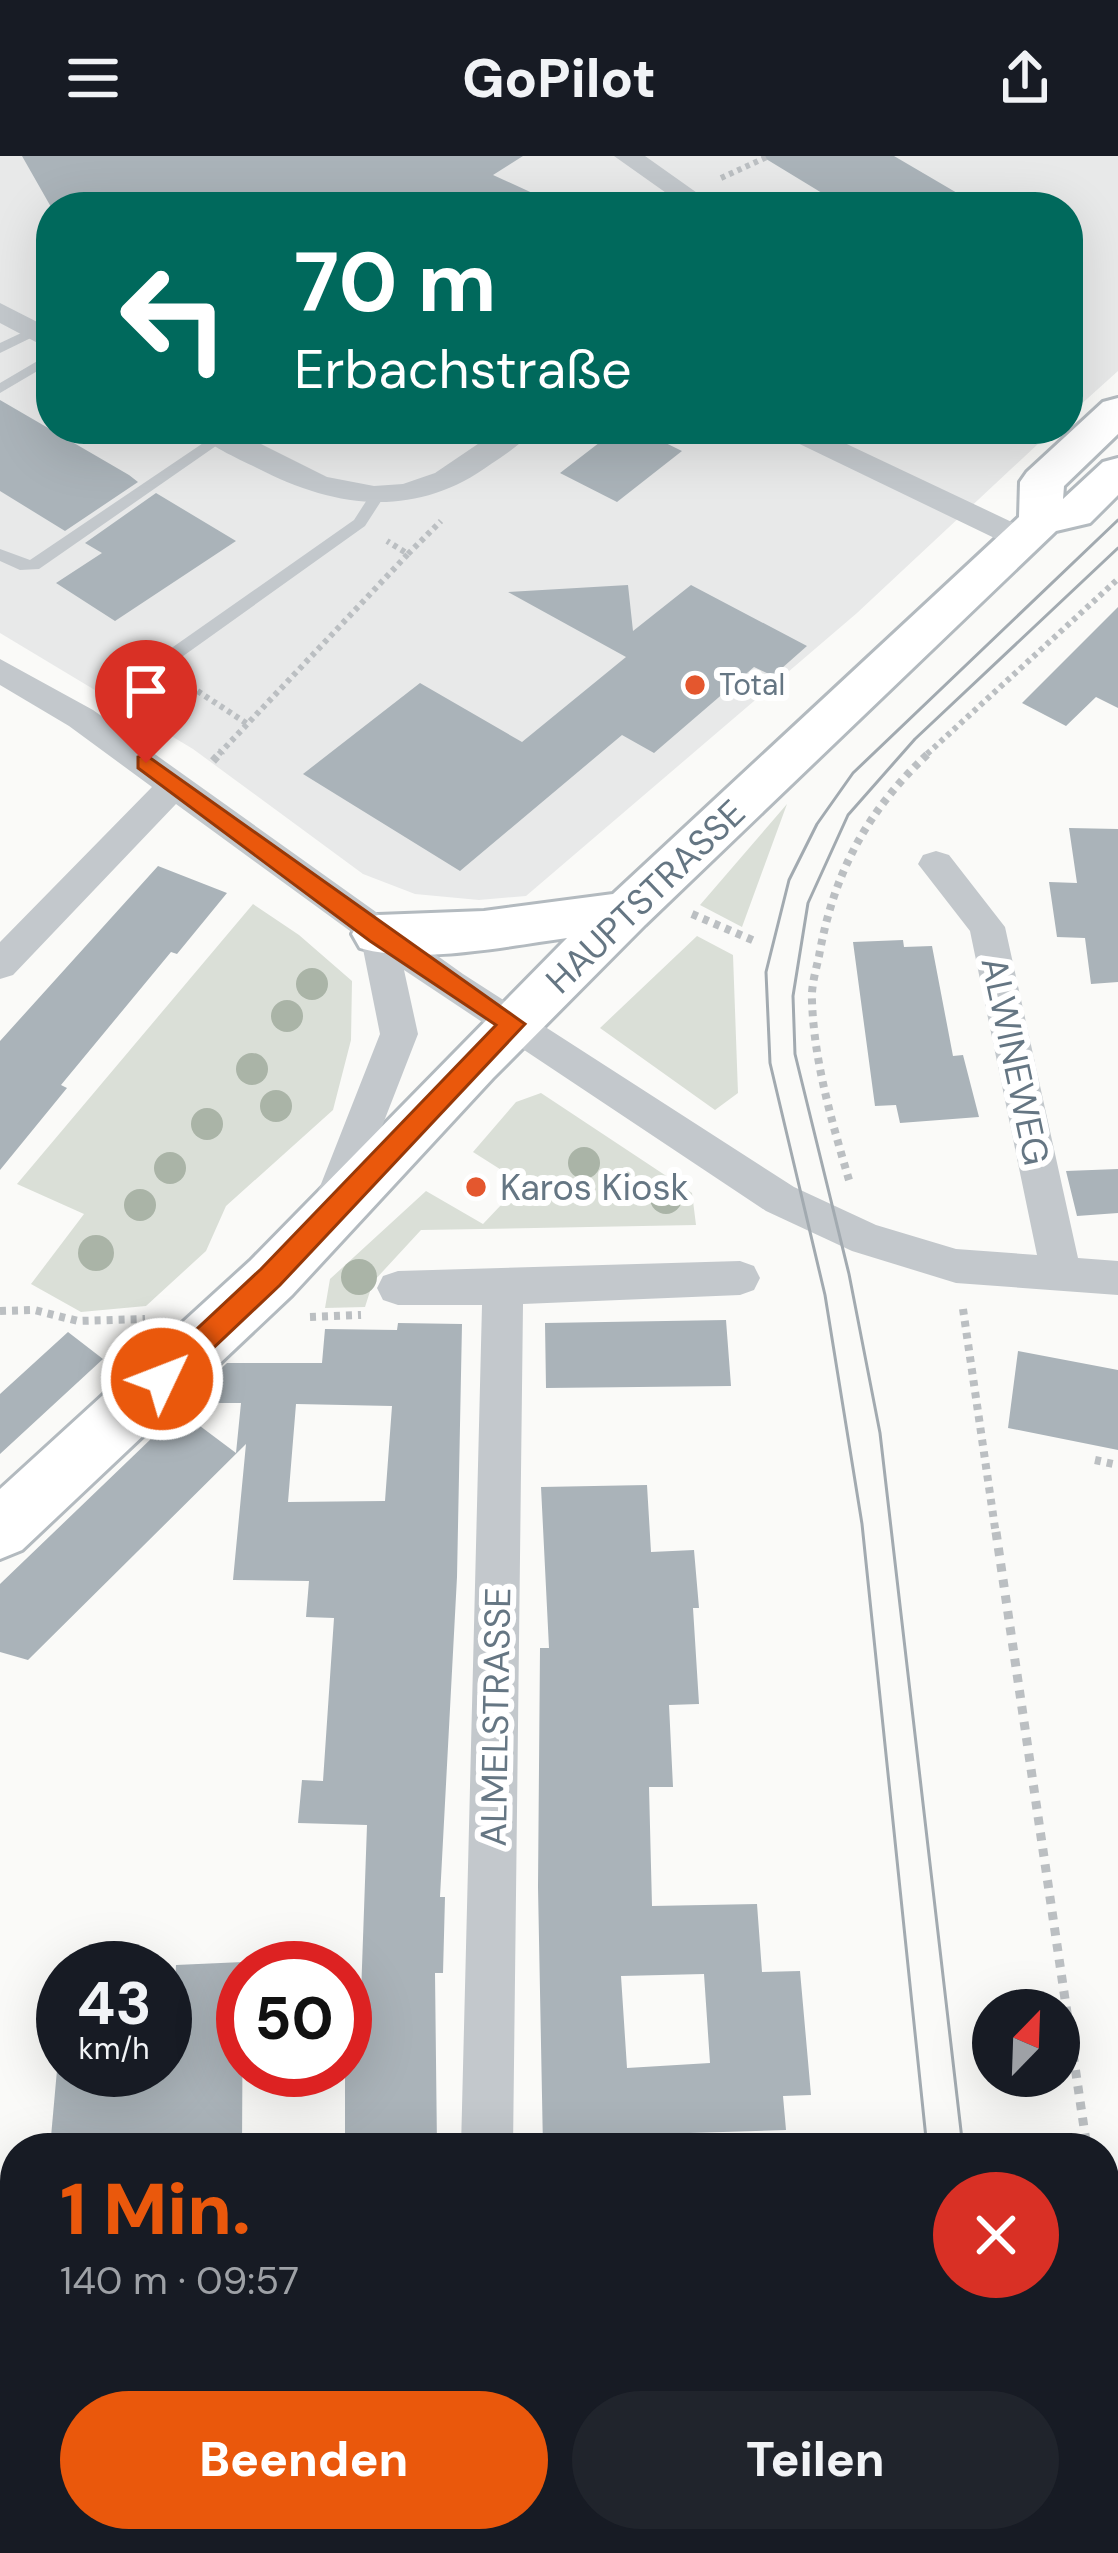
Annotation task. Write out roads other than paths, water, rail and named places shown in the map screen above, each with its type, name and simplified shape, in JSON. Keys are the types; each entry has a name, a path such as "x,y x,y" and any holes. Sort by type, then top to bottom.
{"main road":[{"name":"HAUPTSTRASSE","path":"1083,444 1118,411"},
{"name":"HAUPTSTRASSE","path":"1032,530 1042,482 1083,444"},
{"name":"HAUPTSTRASSE","path":"0,1530 271,1277 512,1024 639,900 1032,530 1074,512 1118,471"},
{"path":"378,934 484,930 639,900"}],"street":[{"path":"627,156 681,192"},
{"path":"0,311 36,332"},
{"path":"237,444 308,482 377,495 438,484 497,444"},
{"path":"826,444 1032,530"},
{"path":"0,670 81,718 178,785 378,934 780,1199 866,1239 956,1266 1118,1278"},
{"path":"0,965 152,803 178,785"},
{"name":"ALWINEWEG","path":"936,864 987,927 1061,1274"},
{"path":"329,1215 399,1034 378,934"},
{"path":"398,1288 740,1278"},
{"name":"ALMELSTRASSE","path":"487,2133 503,1287"}],"lane":[{"path":"0,350 36,338"},
{"path":"0,389 36,366"},
{"path":"0,554 20,565 33,565 199,444"},
{"path":"159,665 360,523 377,495"}],"tram line":[{"path":"925,2133 862,1524 825,1295 770,1063 766,972 789,880 817,824 853,773 1118,520"},
{"path":"961,2133 880,1433 849,1274 795,1054 793,996 808,903 848,815 915,739 1118,548"}],"place":[{"name":"Total","path":"695,685"},
{"name":"Karos Kiosk","path":"476,1187"}]}
